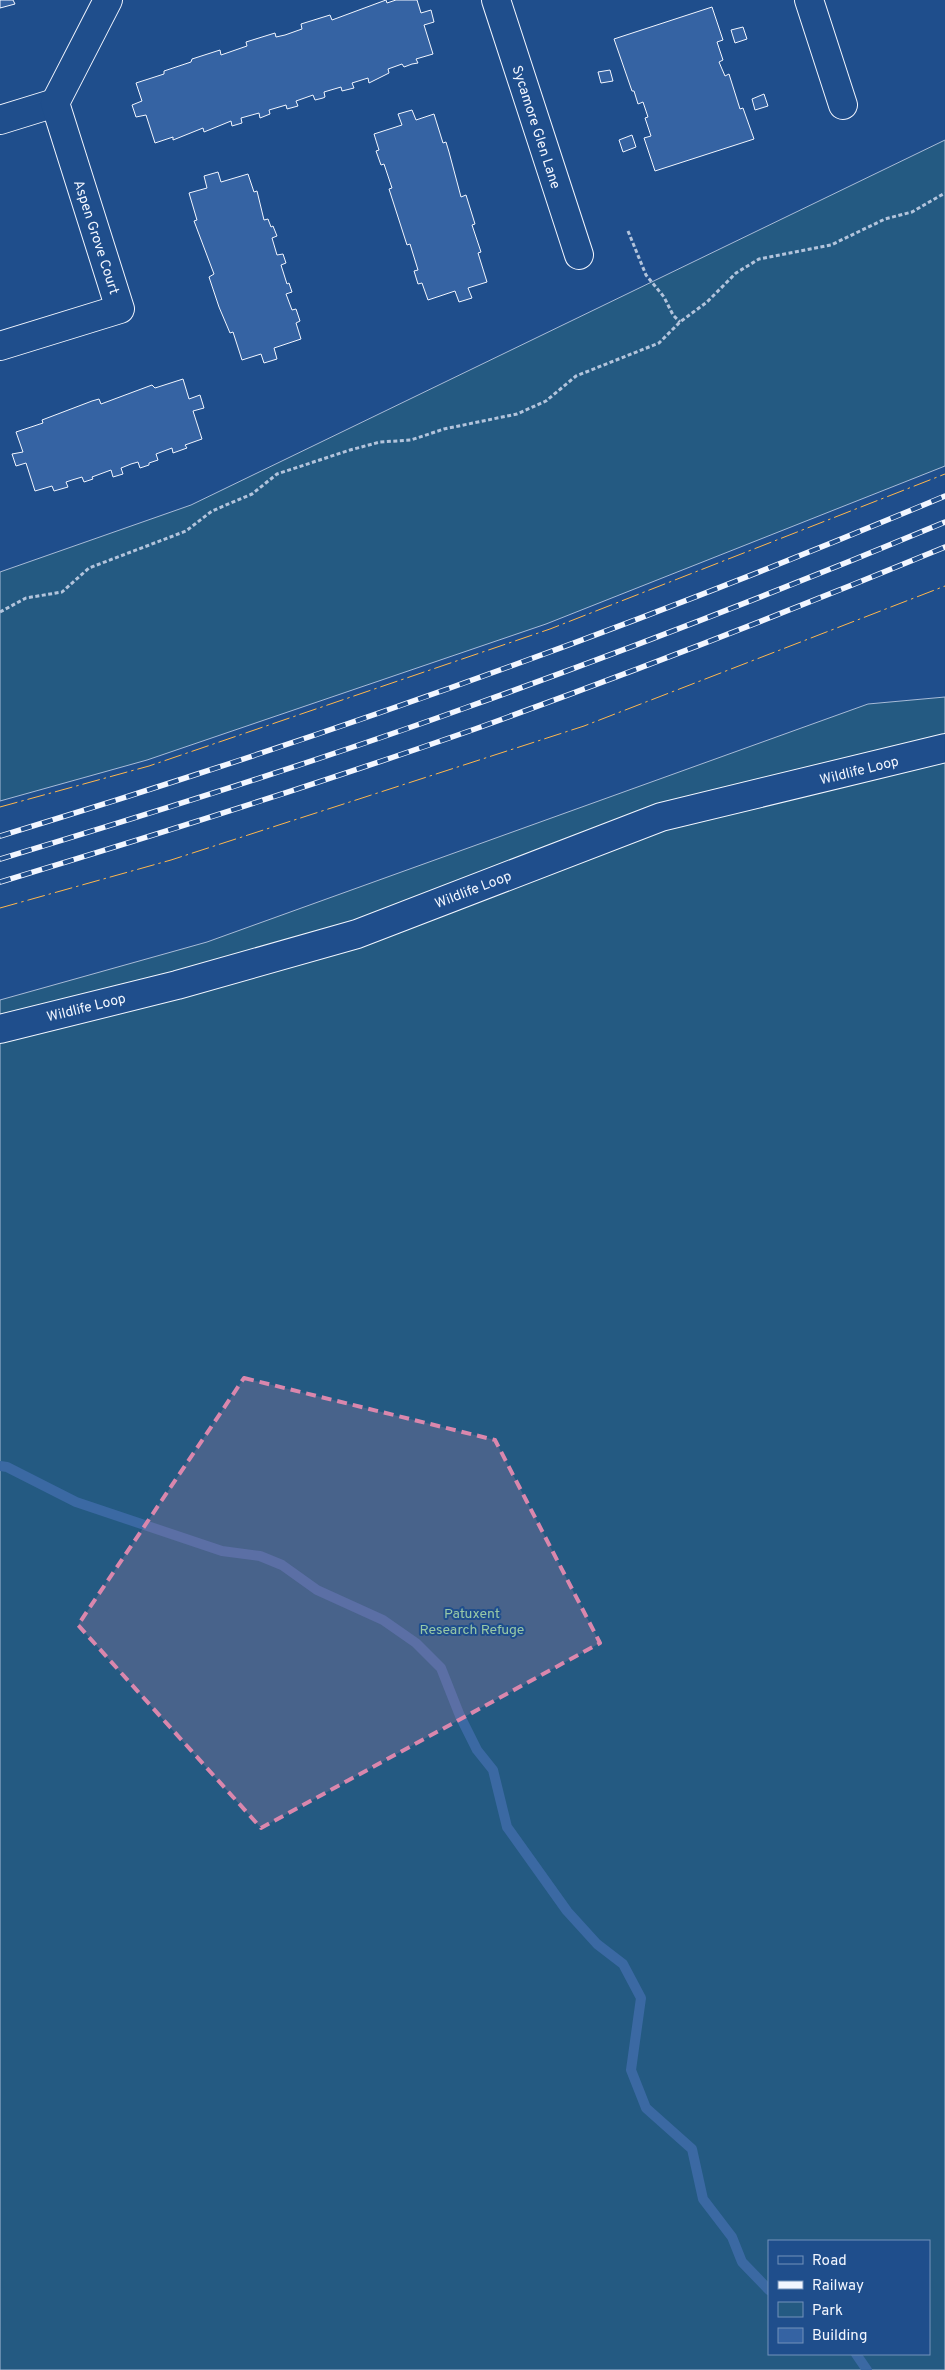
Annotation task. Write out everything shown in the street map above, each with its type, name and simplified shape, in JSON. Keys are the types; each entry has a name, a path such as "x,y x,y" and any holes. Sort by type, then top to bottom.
{"street":[{"path":"0,120 55,103 108,0"},
{"name":"Sycamore Glen Lane","path":"496,0 579,255"},
{"path":"810,0 843,105"},
{"name":"Aspen Grove Court","path":"0,346 120,309 55,103"},
{"name":"Wildlife Loop","path":"0,1029 177,984 357,934 661,817 945,748"}],"path":[{"path":"0,612 26,598 62,592 89,568 186,531 212,511 252,494 277,474 365,446 412,440 444,429 517,414 546,401 576,376 659,343 680,322 707,302 736,273 759,259 831,246 885,219 912,212 945,193"},
{"path":"628,231 646,275 680,322"}],"highlighted area":[{"path":"244,1378 495,1440 600,1643 261,1828 78,1625"}],"green space":[{"path":"945,140 945,466 546,624 147,760 0,801 0,572 191,505"},
{"name":"Patuxent Research Refuge","path":"945,697 945,2370 0,2370 0,1000 207,942 868,704"}],"building":[{"path":"0,0 13,0 15,4 0,8"},
{"path":"386,0 387,3 396,0 417,0 421,13 431,10 434,22 424,25 433,54 416,59 418,63 404,67 402,64 388,69 389,73 369,83 368,78 352,83 354,88 342,91 341,87 324,92 325,97 315,100 313,95 296,101 298,106 287,109 286,105 269,110 270,114 260,118 259,113 241,118 242,123 232,126 231,121 204,132 203,128 173,140 173,137 155,143 146,115 136,117 132,105 142,101 136,83 164,74 164,71 191,62 192,59 220,50 221,55 247,46 246,42 275,33 276,37 285,35 302,29 301,24 330,15 332,20"},
{"path":"712,7 723,40 717,42 723,60 719,62 725,76 729,74 740,109 743,108 754,139 655,171 644,138 651,136 645,118 648,117 643,102 638,104 634,91 632,91 614,39"},
{"path":"743,27 747,39 735,43 731,30"},
{"path":"610,70 613,81 601,83 598,72"},
{"path":"764,94 768,106 755,110 752,99"},
{"path":"412,110 416,120 434,114 443,143 446,142 461,197 466,195 475,224 472,225 481,252 478,253 487,282 468,288 472,298 459,302 455,291 428,300 422,283 418,284 414,271 418,270 410,244 407,245 389,189 392,188 384,164 381,165 376,151 379,150 374,134 402,125 398,114"},
{"path":"632,135 636,147 623,152 619,140"},
{"path":"218,172 221,182 248,174 254,192 257,191 264,220 268,219 277,236 272,238 277,255 283,254 286,263 281,265 287,284 289,283 292,292 286,294 292,310 296,309 300,321 296,323 301,339 274,348 277,359 264,363 261,354 242,360 233,332 230,333 219,307 209,277 214,274 194,221 197,220 189,193 207,188 204,176"},
{"path":"183,379 189,399 200,395 204,408 193,411 202,439 185,445 187,448 173,453 172,448 156,454 158,460 140,468 138,462 121,468 123,474 113,477 111,470 84,482 82,477 66,482 68,487 54,491 52,486 35,491 26,463 16,466 12,454 23,452 16,432 43,423 42,420 92,401 99,399 101,404 152,385 155,388"}],"waterway":[{"path":"0,1466 7,1467 76,1502 222,1551 260,1556 282,1565 317,1590 383,1620 416,1643 441,1668 460,1716 477,1750 493,1770 507,1827 567,1911 597,1944 623,1964 641,1998 631,2070 646,2108 692,2149 703,2199 732,2237 742,2262 768,2289"},
{"path":"857,2355 867,2370"}],"railway":[{"path":"0,836 240,760 477,678 712,590 945,496"},
{"path":"0,859 234,786 465,708 706,618 945,522"},
{"path":"0,882 238,808 475,729 711,641 945,547"}],"power":[{"path":"0,807 149,766 550,629 945,474"},
{"path":"0,908 171,860 584,726 945,586"}]}
